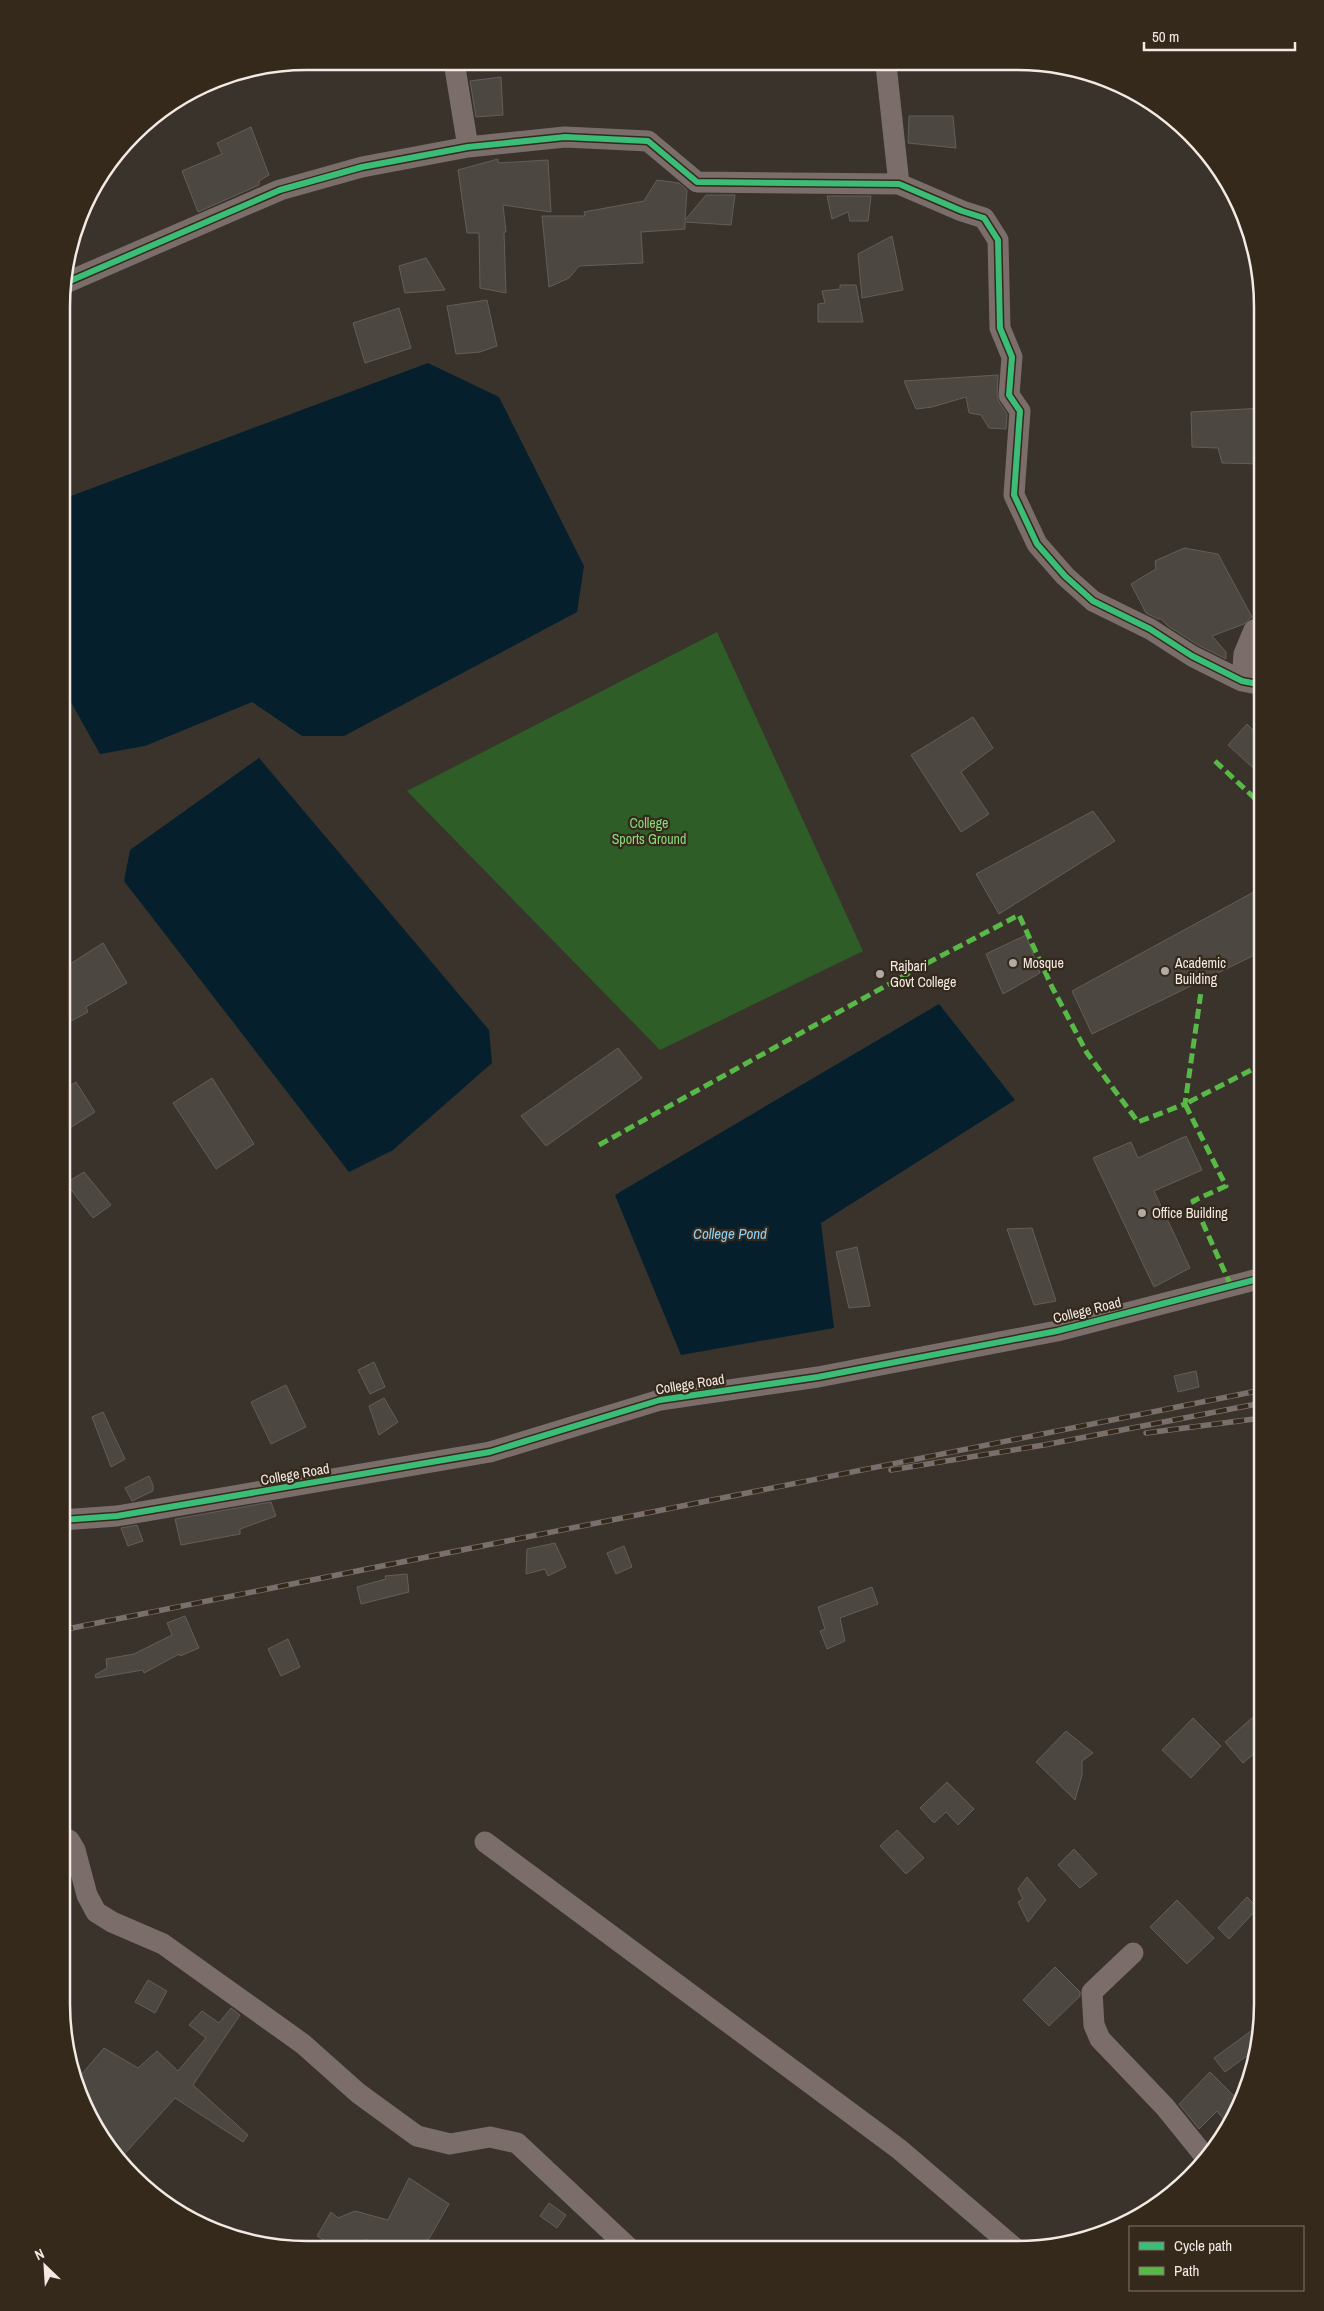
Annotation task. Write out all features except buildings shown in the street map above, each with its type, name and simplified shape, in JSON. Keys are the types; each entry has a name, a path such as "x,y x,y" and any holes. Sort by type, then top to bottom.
{"street":[{"path":"455,70 468,147"},
{"path":"887,70 899,184"},
{"path":"72,280 280,190 362,167 468,147 565,137 648,142 697,182 899,184 962,211 984,218 998,240 1000,328 1012,358 1009,394 1020,411 1014,495 1037,544 1064,576 1093,601 1150,628 1192,656 1242,681 1254,683"},
{"path":"1242,681 1244,654 1254,630"},
{"name":"College Road","path":"70,1519 117,1516 490,1452 660,1400 818,1377 1057,1331 1254,1280"},
{"path":"70,1842 75,1850 87,1896 96,1912 112,1922 163,1944 302,2044 358,2093 417,2136 450,2144 490,2137 517,2143 621,2241"},
{"path":"485,1842 899,2149 1006,2241"},
{"path":"1134,1953 1092,1992 1094,2025 1100,2039 1165,2107 1202,2152"}],"green space":[{"name":"College Sports Ground","path":"717,632 863,951 660,1050 407,791"}],"water":[{"path":"428,363 499,397 584,566 577,612 344,736 302,736 252,702 145,746 100,754 70,700 70,496"},
{"path":"259,758 489,1030 492,1063 393,1150 349,1172 124,881 130,850"},
{"name":"College Pond","path":"939,1004 1015,1100 821,1223 834,1328 681,1355 615,1195"}],"railway":[{"path":"70,1628 1254,1392"},
{"path":"891,1470 1044,1445 1254,1405"},
{"path":"1146,1433 1254,1419"}],"marked path":[{"path":"1215,761 1254,798"},
{"path":"599,1145 918,968 1019,915 1052,987 1087,1053 1138,1122 1185,1104 1201,992"},
{"path":"1231,1286 1193,1201 1226,1186 1185,1104 1254,1069"}],"cycle path":[{"path":"72,280 280,190 362,167 468,147 565,137 648,141 697,182 899,184 962,211 984,218 998,240 1000,328 1012,357 1009,395 1020,411 1014,495 1037,544 1065,576 1093,601 1150,629 1192,656 1242,681 1254,683"},
{"path":"70,1519 117,1516 490,1452 660,1400 818,1377 1057,1331 1254,1280"}],"place":[{"name":"Mosque","path":"1013,963"},
{"name":"Academic Building","path":"1165,971"},
{"name":"Rajbari Govt College","path":"880,974"},
{"name":"Office Building","path":"1142,1213"}]}
